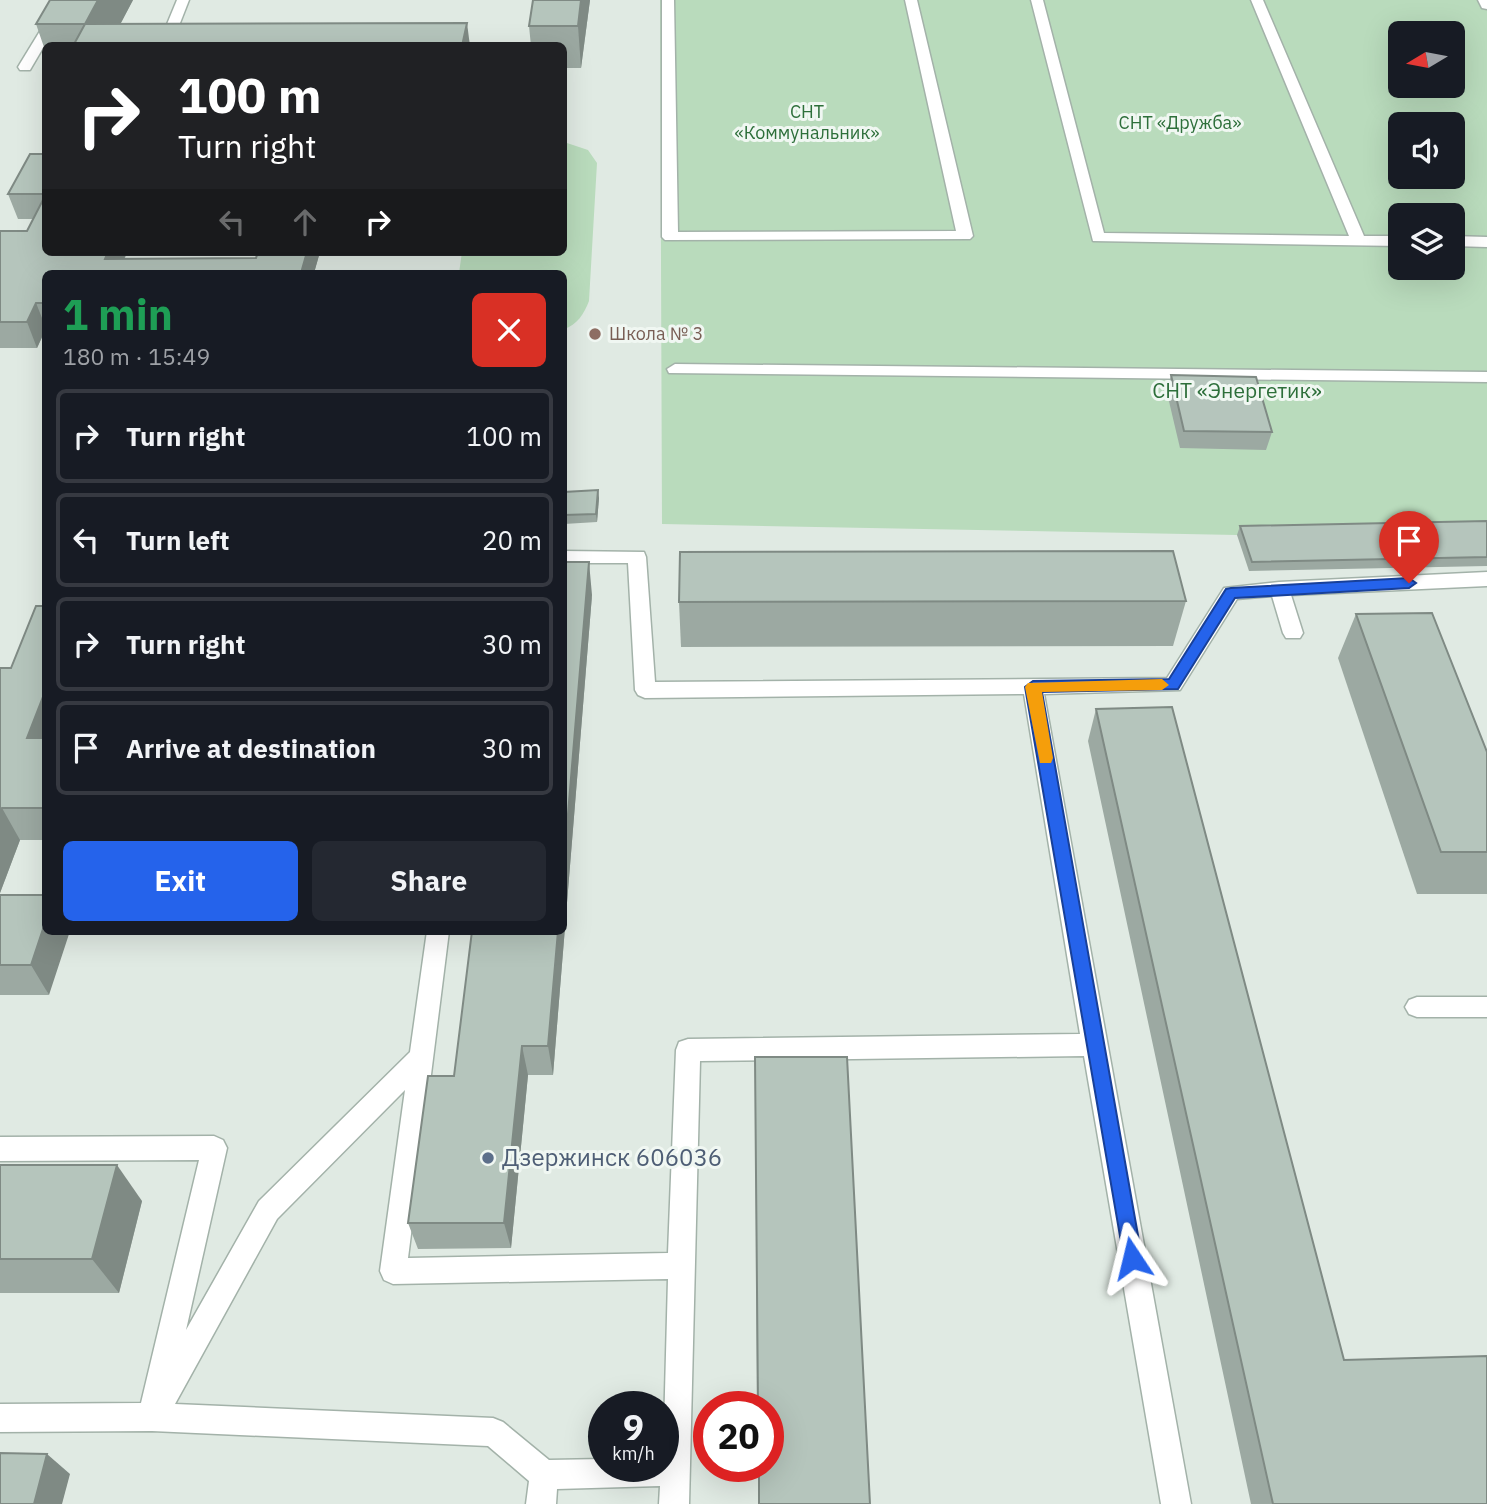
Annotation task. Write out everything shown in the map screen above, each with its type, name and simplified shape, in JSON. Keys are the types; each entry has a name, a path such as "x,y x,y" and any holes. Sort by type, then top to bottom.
{"street":[{"path":"26,67 65,0"},
{"path":"166,42 183,0"},
{"path":"668,0 670,237 965,236 911,0"},
{"path":"1037,0 1098,238 1388,241"},
{"path":"1256,0 1358,240"},
{"path":"1484,0 1487,5"},
{"path":"1465,241 1487,242"},
{"path":"675,369 1487,377"},
{"path":"567,557 637,557 645,690 1173,685 1231,593 1487,579"},
{"path":"1279,589 1293,633"},
{"path":"1033,687 1176,1504"},
{"path":"437,935 393,1270 681,1266"},
{"path":"1417,1007 1487,1007"},
{"path":"677,1391 688,1050 1094,1045"},
{"path":"152,1417 268,1210 422,1056"},
{"path":"0,1149 214,1147 152,1417"},
{"path":"0,1418 152,1417 493,1432 544,1475 588,1474"},
{"path":"541,1504 544,1475"},
{"path":"674,1482 674,1504"}],"green space":[{"path":"660,0 1487,0 1487,530 1237,535 662,524"},
{"path":"567,143 588,150 597,163 589,301 573,325 567,328 567,270 459,270 461,256 567,256"}],"building":[{"path":"50,0 98,0 85,24 36,24"},
{"path":"533,0 581,0 578,26 529,26"},
{"path":"467,23 463,42 75,42 85,24"},
{"path":"30,154 42,154 42,194 8,194"},
{"path":"42,202 42,256 106,256 105,259 306,256 302,270 42,270 42,303 36,303 27,322 0,322 0,231 27,231"},
{"path":"1171,375 1256,377 1272,432 1184,431"},
{"path":"598,490 596,514 567,515 567,492"},
{"path":"1487,521 1487,557 1252,562 1240,526"},
{"path":"1173,551 1186,601 679,602 680,552"},
{"path":"567,562 589,562 567,826"},
{"path":"36,606 42,606 42,699 27,738 42,738 42,808 2,808 0,812 0,668 11,668"},
{"path":"1432,613 1487,752 1487,852 1441,852 1356,614"},
{"path":"1172,707 1344,1360 1487,1356 1487,1504 1273,1504 1096,709"},
{"path":"0,895 42,895 42,932 31,965 0,965"},
{"path":"472,935 558,935 548,1046 522,1046 504,1223 408,1223 428,1076 454,1076"},
{"path":"755,1057 847,1057 870,1504 759,1504 759,1482 784,1482 784,1391 758,1391"},
{"path":"0,1165 117,1165 92,1259 0,1259"},
{"path":"0,1453 47,1454 34,1504 0,1504"}],"slow traffic":[{"path":"1045,758 1033,687 1162,685"}],"place":[{"name":"Школа № 3","path":"595,334"},
{"name":"Дзержинск 606036","path":"488,1158"}],"route":[{"path":"1132,1258 1033,687 1173,685 1231,593 1409,583"}],"park label":[{"name":"СНТ «Коммунальник»","path":"807,122"},
{"name":"СНТ «Дружба»","path":"1180,123"},
{"name":"СНТ «Энергетик»","path":"1237,391"}]}
